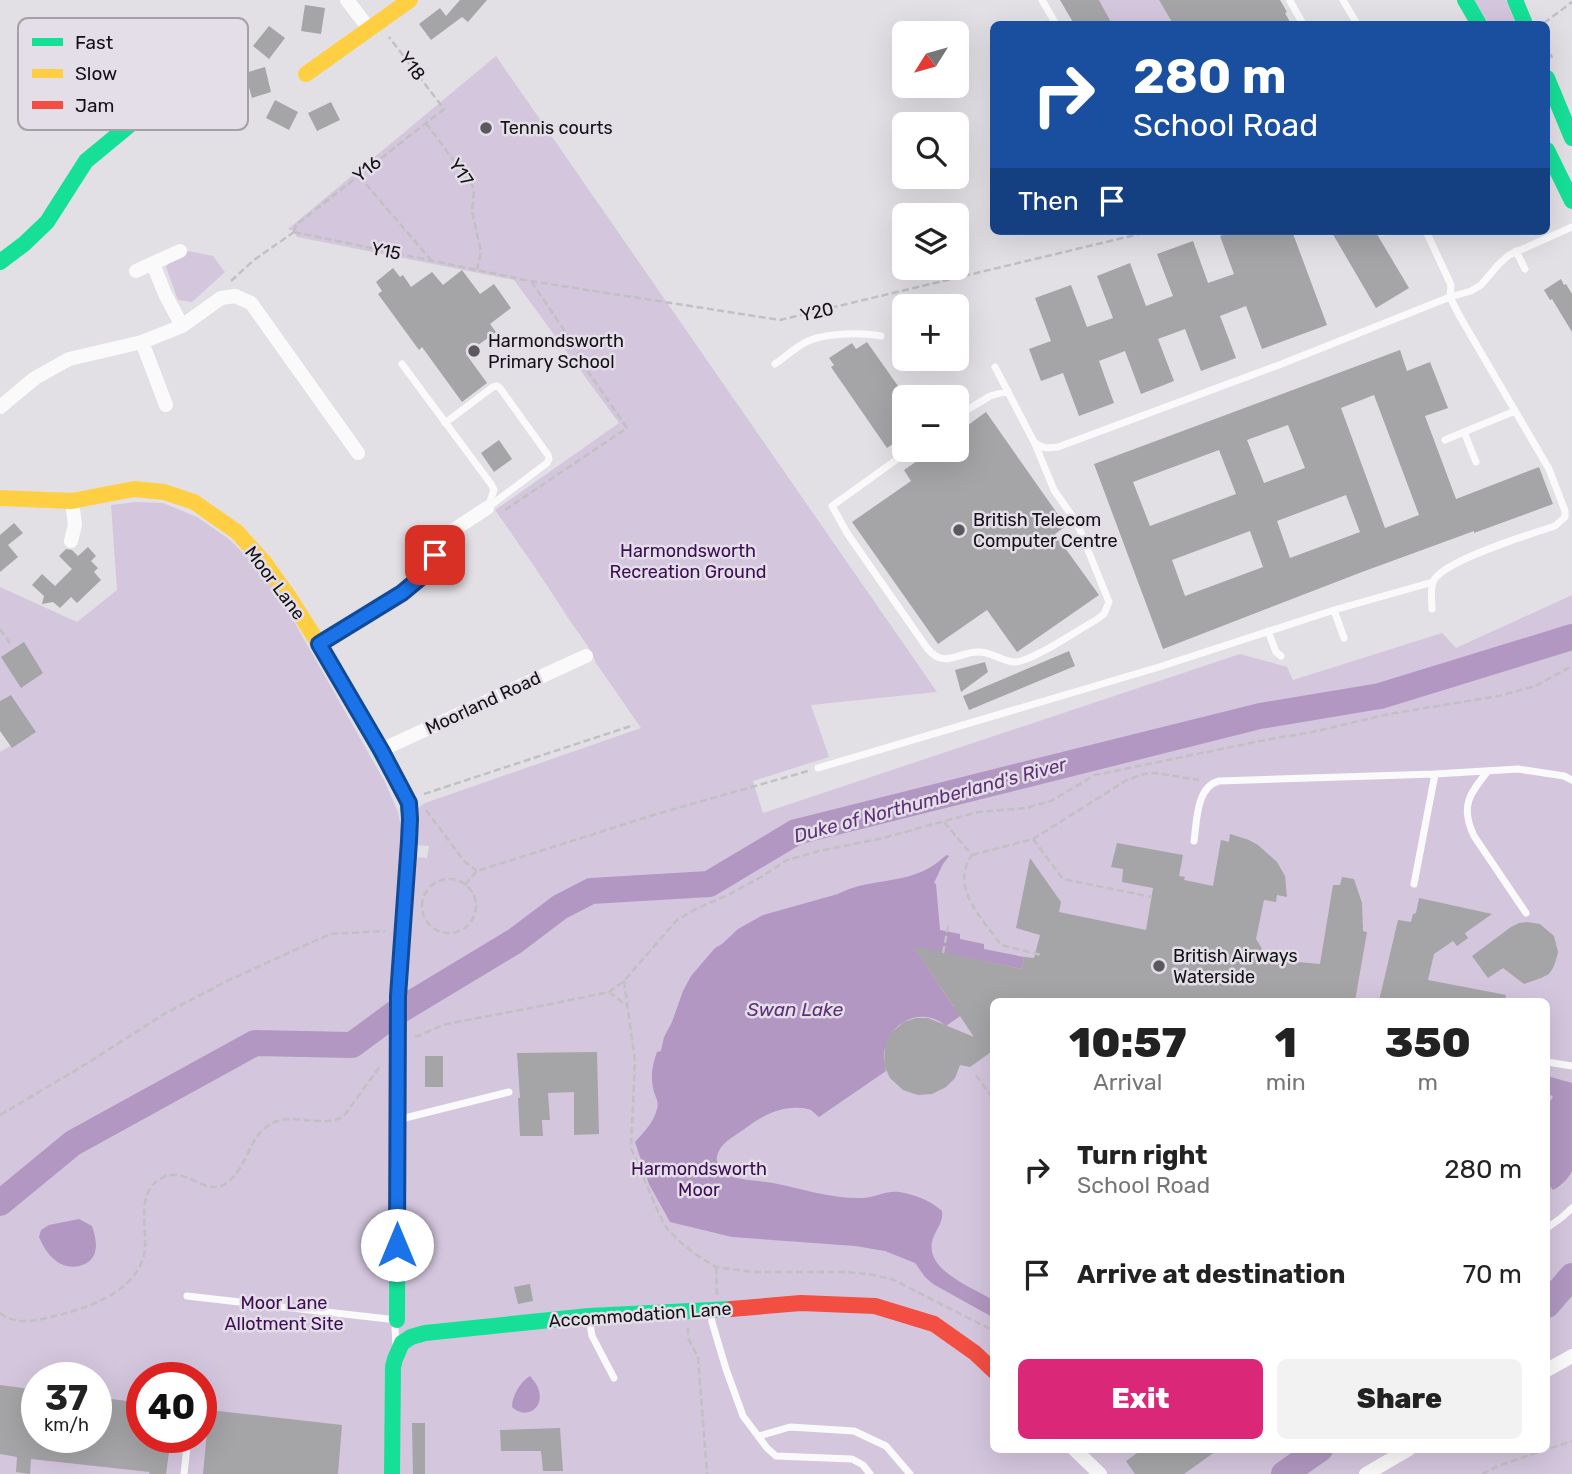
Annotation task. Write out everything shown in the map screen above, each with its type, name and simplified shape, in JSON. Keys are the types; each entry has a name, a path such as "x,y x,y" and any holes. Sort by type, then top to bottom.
{"main road":[{"path":"306,74 410,0"},
{"path":"1465,0 1477,21"},
{"path":"1515,0 1524,21"},
{"path":"1550,85 1572,138"},
{"path":"0,262 47,222 86,161 124,130"},
{"path":"1550,156 1572,201"},
{"name":"Moor Lane","path":"0,498 72,501 134,489 164,492 194,502 237,533 264,562 289,597 413,803 398,996 397,1320"},
{"name":"Accommodation Lane","path":"396,1352 404,1341 425,1333 589,1317 688,1311 714,1306 802,1303 875,1306 934,1324 990,1367"},
{"path":"392,1474 393,1367 396,1352"}],"street":[{"path":"347,0 374,26"},
{"path":"136,271 180,251"},
{"path":"153,264 182,326"},
{"path":"0,407 35,378 69,359 142,342 182,326 221,298 235,296 251,303 358,453"},
{"path":"142,342 166,405"},
{"path":"71,541 75,525 72,501"},
{"path":"319,644 402,593 420,578 449,533 488,508"},
{"name":"Moorland Road","path":"381,750 586,656"},
{"path":"1550,1368 1572,1356"},
{"path":"1078,1453 1100,1474"},
{"path":"1366,1474 1402,1453"}],"lane":[{"path":"1042,0 1054,21"},
{"path":"1343,0 1355,21"},
{"path":"1290,1 1301,21"},
{"path":"1034,442 1046,449 1058,447 1477,288 1503,260 1516,251 1572,227"},
{"path":"1428,235 1451,285 1450,296 1549,469 1565,511 1565,517 1555,526 1455,563 1438,575 1433,582 1432,610"},
{"path":"1516,251 1525,269"},
{"path":"775,364 808,341 838,335 881,335"},
{"path":"402,364 494,490 488,508"},
{"path":"893,462 832,506 934,656 944,660 984,652 1016,662 1030,659 1097,620 1107,610 1109,602 1077,523 1054,490 1034,442 995,367"},
{"path":"445,423 497,386 548,455 547,463 488,508"},
{"path":"969,409 990,396 1008,391"},
{"path":"1445,440 1515,411"},
{"path":"1464,432 1476,462"},
{"path":"818,768 1433,582"},
{"path":"1334,610 1344,638"},
{"path":"1268,631 1276,652 1281,656"},
{"path":"1194,841 1201,796 1212,783 1226,780 1518,769 1564,776 1572,780"},
{"path":"1488,771 1472,790 1467,814 1468,824 1526,913"},
{"path":"1414,884 1435,774"},
{"path":"1550,1062 1572,1066"},
{"path":"397,1119 509,1092"},
{"path":"1550,1226 1572,1208"},
{"path":"187,1296 397,1320 396,1352"},
{"path":"714,1306 712,1322 743,1416 767,1448 776,1456 852,1459 863,1465 870,1474"},
{"path":"589,1317 592,1336 614,1378"},
{"path":"759,1436 790,1427 854,1432 886,1446 910,1474"},
{"path":"184,1474 186,1453"}],"path":[{"path":"1545,21 1572,2"},
{"name":"Y18","path":"374,26 444,109"},
{"name":"Y16","path":"221,298 225,286 254,260 294,232 296,225 444,109"},
{"name":"Y17","path":"426,123 474,190 472,211 481,252 477,269"},
{"path":"359,176 430,260"},
{"name":"Y15","path":"294,232 477,269"},
{"name":"Y20","path":"477,269 530,281 780,320 1135,235"},
{"path":"488,508 498,514 627,428 530,281"},
{"path":"0,629 12,646"},
{"path":"0,1313 15,1321 31,1321 72,1312 110,1296 132,1279 140,1265 144,1254 145,1203 153,1184 174,1174 211,1186 222,1186 234,1175 266,1126 285,1119 321,1122 339,1119 398,1041 408,1040 446,1024 609,992 624,981 677,920 761,877 787,860 978,812 1026,807 1051,801 1095,775 1308,733 1389,714 1499,696 1535,685 1572,666"},
{"path":"477,871 464,861 413,803 634,725"},
{"path":"465,885 477,871 660,813 818,768"},
{"path":"1041,955 1001,946 976,910 963,883 966,864 972,855 1033,839 1126,780 1144,774 1155,773 1212,783"},
{"path":"944,822 972,855"},
{"path":"1033,839 1063,879 1152,897"},
{"path":"444,879 465,885 474,895 476,904 472,921 466,928 450,934 433,928 423,914 422,905 429,888 444,879"},
{"path":"943,953 949,922"},
{"path":"0,1115 164,1014 299,947 330,934 382,930 402,933"},
{"path":"624,981 635,1061 631,1148 665,1226 679,1241 716,1267 752,1272 846,1272 894,1280 990,1329"},
{"path":"609,992 627,1006"},
{"path":"976,1075 990,1094"},
{"path":"714,1306 716,1267"},
{"path":"688,1311 688,1338 698,1357 707,1474"},
{"path":"1550,1448 1572,1441"},
{"path":"1482,1474 1536,1453"},
{"path":"1490,1471 1495,1474"}],"green space":[{"path":"1099,0 1159,0 1171,21 1110,21"},
{"path":"1474,0 1506,0 1515,21 1487,21"},
{"name":"Harmondsworth Recreation Ground","path":"496,56 937,692 811,705 829,757 753,781 763,813 1240,654 1287,667 1293,680 1442,633 1456,648 1572,595 1572,632 1379,691 1258,711 795,828 707,875 589,883 565,895 403,1002 415,857 427,858 429,846 416,845 418,808 425,803 641,728 495,510 619,423 514,280 297,237 288,229"},
{"path":"189,251 213,256 225,272 192,302 178,300 166,267 172,259"},
{"name":"Harmondsworth Moor","path":"163,503 197,517 229,539 271,581 385,782 398,812 403,838 395,1014 515,941 560,907 591,891 709,884 796,832 1260,716 1380,696 1572,637 1572,1474 0,1474 0,752 10,746 12,748 36,732 11,695 0,701 0,587 77,622 117,590 111,505"}],"water":[{"name":"Swan Lake","path":"949,856 934,883 940,930 960,934 960,939 984,944 984,949 1024,957 1022,969 914,947 953,1006 963,1014 946,1026 934,1019 910,1019 900,1025 886,1045 886,1071 819,1117 810,1110 793,1108 763,1117 724,1144 717,1160 722,1171 739,1178 851,1198 899,1192 933,1204 942,1211 942,1219 932,1242 932,1253 936,1262 954,1278 990,1299 990,1316 933,1284 915,1263 885,1251 855,1246 732,1237 670,1222 649,1184 635,1142 656,1114 657,1102 652,1076 657,1052 661,1051 664,1037 691,976 715,948 738,929 763,915 860,886 907,877"},
{"path":"1550,1077 1572,1083 1572,1171 1564,1182 1553,1190 1550,1186 1550,1102 1553,1097 1550,1094"},
{"path":"79,1219 92,1226 96,1240 95,1252 86,1263 70,1267 55,1260 39,1237 41,1230 49,1225"},
{"path":"530,1376 538,1389 539,1403 532,1411 522,1413 512,1407 512,1403 520,1386"}],"building":[{"path":"460,0 487,0 468,22 462,17 431,40 419,24 440,8 446,16"},
{"path":"1060,0 1099,0 1110,21 1072,21"},
{"path":"1159,0 1280,0 1289,21 1171,21"},
{"path":"305,5 325,8 321,34 301,31"},
{"path":"269,26 285,38 269,59 253,46"},
{"path":"265,67 271,92 252,98 248,72"},
{"path":"275,100 298,112 289,130 266,118"},
{"path":"331,102 340,120 317,131 308,113"},
{"path":"1293,235 1327,325 1262,349 1246,306 1220,316 1236,358 1201,371 1185,329 1158,339 1174,381 1141,394 1125,351 1099,361 1114,403 1079,416 1063,373 1041,381 1029,349 1051,341 1035,298 1071,285 1087,327 1113,318 1097,276 1130,263 1146,306 1173,296 1157,254 1193,241 1208,283 1234,274 1220,236"},
{"path":"1333,235 1377,235 1409,288 1376,308"},
{"path":"393,268 400,277 403,275 411,287 432,272 443,285 462,270 480,294 494,284 511,308 490,324 496,332 466,354 487,383 462,402 422,347 419,350 378,294 382,291 376,282"},
{"path":"1561,279 1572,294 1572,332 1544,290"},
{"path":"867,342 897,385 892,385 892,445 887,448 831,367 834,365 829,358 852,343 856,349"},
{"path":"1400,350 1407,371 1430,362 1448,408 1425,416 1456,499 1539,467 1553,504 1362,572 1163,649 1094,464","holes":["1374,395 1419,515 1385,528 1341,408","1288,425 1305,468 1264,483 1247,440","1219,450 1236,494 1150,526 1133,482","1346,495 1360,532 1290,558 1277,521","1250,531 1263,567 1185,596 1172,560"]},
{"name":"British Telecom Computer Centre","path":"986,412 1066,526 1055,534 1099,595 1017,652 987,610 938,644 852,522 911,481 904,470 916,462 969,462 969,424"},
{"path":"499,440 512,459 494,472 481,453"},
{"path":"14,523 23,533 8,545 18,557 0,572 0,535"},
{"path":"88,547 96,556 91,561 98,568 94,572 101,580 77,603 71,597 60,608 53,602 42,604 44,596 32,585 42,574 55,586 72,569 59,556 66,549 72,550 78,556"},
{"path":"24,642 43,673 21,688 1,657"},
{"path":"1069,651 1075,666 969,710 963,696"},
{"path":"985,662 988,672 961,692 955,670"},
{"path":"11,695 36,732 12,748 0,731 0,701"},
{"name":"British Airways Waterside","path":"1230,834 1258,845 1277,862 1285,876 1287,897 1277,895 1276,902 1264,900 1256,939 1264,952 1298,959 1297,962 1320,964 1333,885 1340,885 1342,877 1354,879 1362,903 1363,931 1367,932 1356,998 990,998 990,1053 970,1067 960,1065 955,1078 946,1087 932,1094 918,1095 903,1090 890,1078 884,1065 885,1045 891,1033 904,1022 928,1018 974,1037 913,946 1022,969 1024,957 1034,958 1040,935 1016,928 1030,858 1061,902 1059,912 1146,930 1153,888 1122,882 1123,869 1111,867 1117,843 1183,855 1179,876 1185,877 1184,880 1213,886 1221,840 1229,842"},
{"path":"1419,898 1492,914 1465,933 1468,938 1457,946 1453,941 1434,954 1428,980 1506,995 1506,998 1380,998 1398,920 1411,922 1413,914 1416,913"},
{"path":"1527,922 1540,924 1554,936 1558,952 1549,974 1524,984 1503,968 1488,978 1472,956 1511,927"},
{"path":"597,1052 599,1134 574,1135 574,1092 548,1093 550,1120 542,1120 543,1136 520,1136 517,1053"},
{"path":"425,1056 443,1056 443,1087 425,1087"},
{"path":"530,1284 533,1301 518,1304 514,1287"},
{"path":"0,1385 21,1388 21,1453 112,1453 112,1399 126,1401 126,1453 169,1453 166,1474 31,1459 30,1474 16,1472 17,1457 0,1454"},
{"path":"217,1411 342,1425 338,1474 203,1474 205,1453 217,1453"},
{"path":"412,1423 425,1423 425,1474 413,1474"},
{"path":"560,1428 563,1471 543,1471 541,1451 501,1451 500,1430"},
{"path":"1137,1453 1213,1453 1184,1474 1135,1474 1126,1461"}],"waterway":[{"name":"Duke of Northumberland's River","path":"0,1203 73,1143 255,1043 352,1045 394,1014 515,941 560,907 591,891 709,884 796,832 1260,716 1380,696 1572,637"},
{"path":"1550,1302 1572,1276"},
{"path":"1284,1474 1314,1453"}],"traffic: fast":[{"path":"1465,0 1477,21"},
{"path":"1515,0 1524,21"},
{"path":"1550,85 1572,138"},
{"path":"0,262 47,222 86,161 124,130"},
{"path":"1550,156 1572,201"},
{"path":"360,714 407,800 410,819 398,996 397,1320"},
{"path":"392,1474 393,1367 402,1343 411,1337 425,1333 589,1316 731,1309"}],"traffic: slow":[{"path":"306,74 410,0"},
{"path":"0,498 72,501 134,489 164,492 194,502 237,532 264,562 319,644 360,714"}],"traffic: jam":[{"path":"731,1309 801,1303 875,1306 934,1324 990,1367"}],"place":[{"name":"Tennis courts","path":"486,128"},
{"name":"Harmondsworth Primary School","path":"474,351"},
{"name":"British Telecom Computer Centre","path":"959,530"},
{"name":"British Airways Waterside","path":"1159,966"}],"route":[{"path":"397,1245 398,996 409,841 409,803 319,644 402,593 420,578 435,555"}],"park label":[{"name":"Moor Lane Allotment Site","path":"284,1313"}]}
